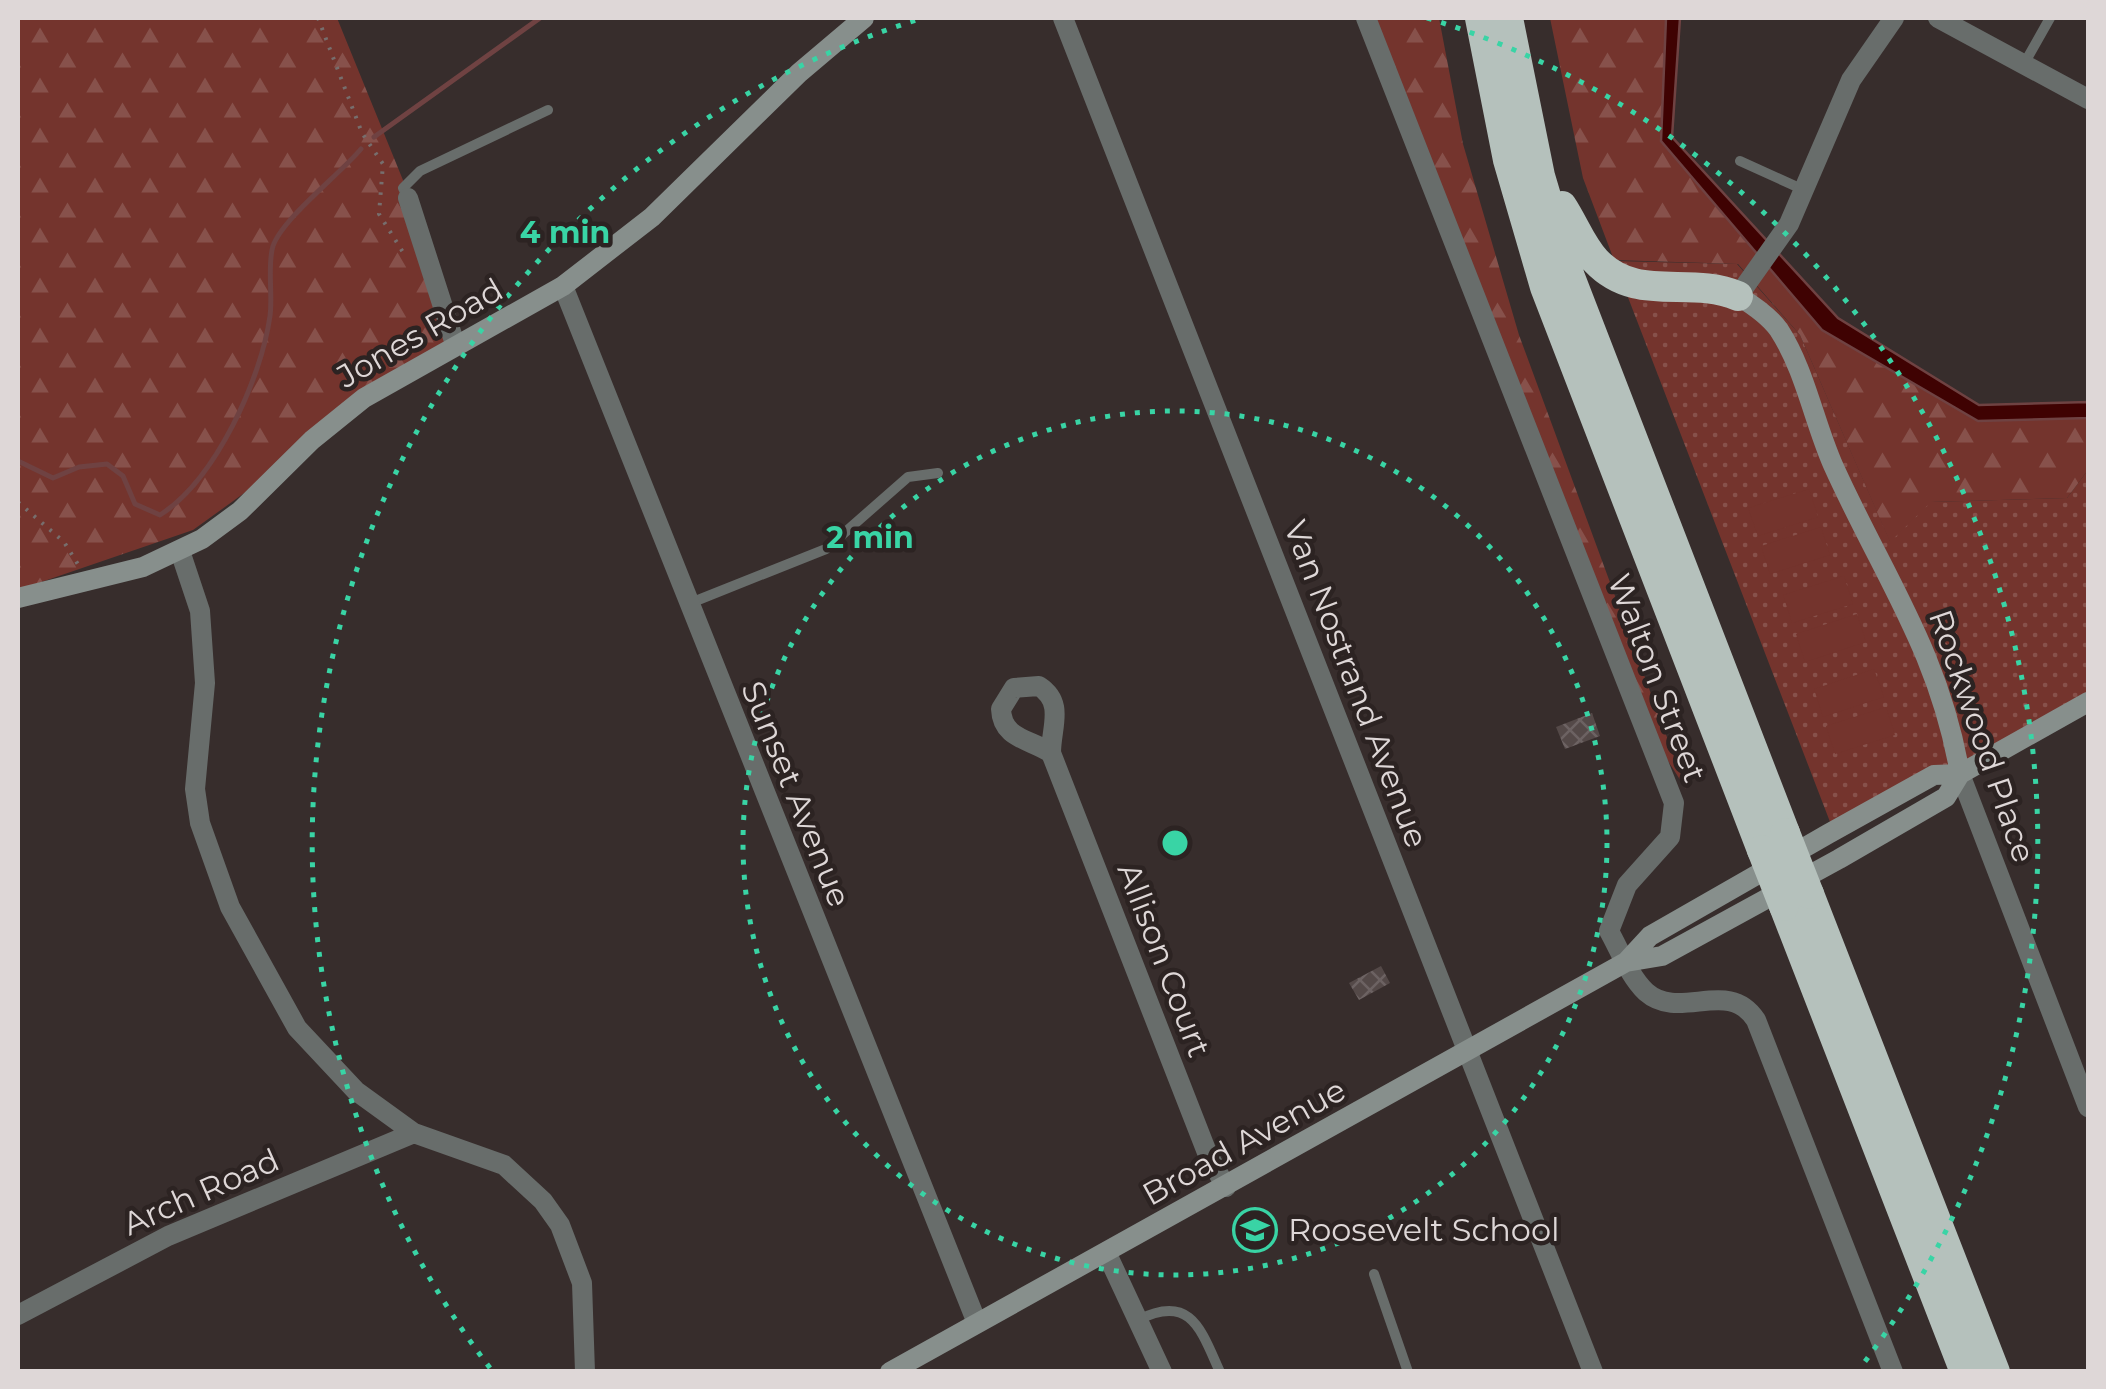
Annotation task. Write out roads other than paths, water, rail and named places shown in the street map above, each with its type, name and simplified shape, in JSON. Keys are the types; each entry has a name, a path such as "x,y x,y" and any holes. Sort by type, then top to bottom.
{"highway":[{"path":"1480,18 1508,160 1544,287 1796,900 1966,1372"},
{"path":"1508,18 1540,176 1598,355 1773,841"},
{"path":"1540,176 1588,251 1618,278 1642,287 1744,287"},
{"path":"1796,900 1995,1372"}],"street":[{"name":"Jones Road","path":"18,598 143,567 180,551 240,511 336,418 455,344 563,286 652,217 799,72 864,18"},
{"name":"Van Nostrand Avenue","path":"1064,18 1593,1372"},
{"name":"Walton Street","path":"1366,18 1674,803 1670,837 1627,885 1609,931 1626,962 1654,997 1679,1003 1729,999 1750,1012 1892,1372"},
{"path":"1744,287 1789,224 1851,80 1894,18"},
{"path":"1938,18 2088,99"},
{"path":"408,198 455,344"},
{"name":"Sunset Avenue","path":"563,286 977,1324"},
{"name":"Rockwood Place","path":"1744,287 1786,345 1834,466 1920,635 1952,727 1960,774 2088,1106"},
{"path":"180,551 200,611 205,683 195,790 200,823 230,907 297,1028 356,1091 414,1133 504,1165 543,1201 560,1225 582,1284 586,1372"},
{"name":"Broad Avenue","path":"890,1372 1626,962 1662,956 1839,859 1946,797 1960,774 2088,702"},
{"name":"Allison Court","path":"1051,752 1208,1155 1226,1187"},
{"name":"Arch Road","path":"18,1315 168,1236 414,1133"},
{"path":"1107,1254 1162,1372"}],"lane":[{"path":"2024,64 2050,18"},
{"path":"408,198 403,188 420,171 548,110"},
{"path":"1740,161 1804,190"},
{"path":"688,604 826,548 908,478 938,473"},
{"path":"1374,1274 1408,1372"},
{"path":"1137,1321 1160,1309 1179,1311 1198,1324 1220,1372"}],"waterway":[{"path":"374,137 540,18"},
{"path":"18,461 53,478 79,467 107,464 123,476 135,504 160,515 180,499 217,454 257,369 270,316 273,246 299,210 361,149"}],"place":[{"name":"Roosevelt School","path":"1255,1230"}]}
